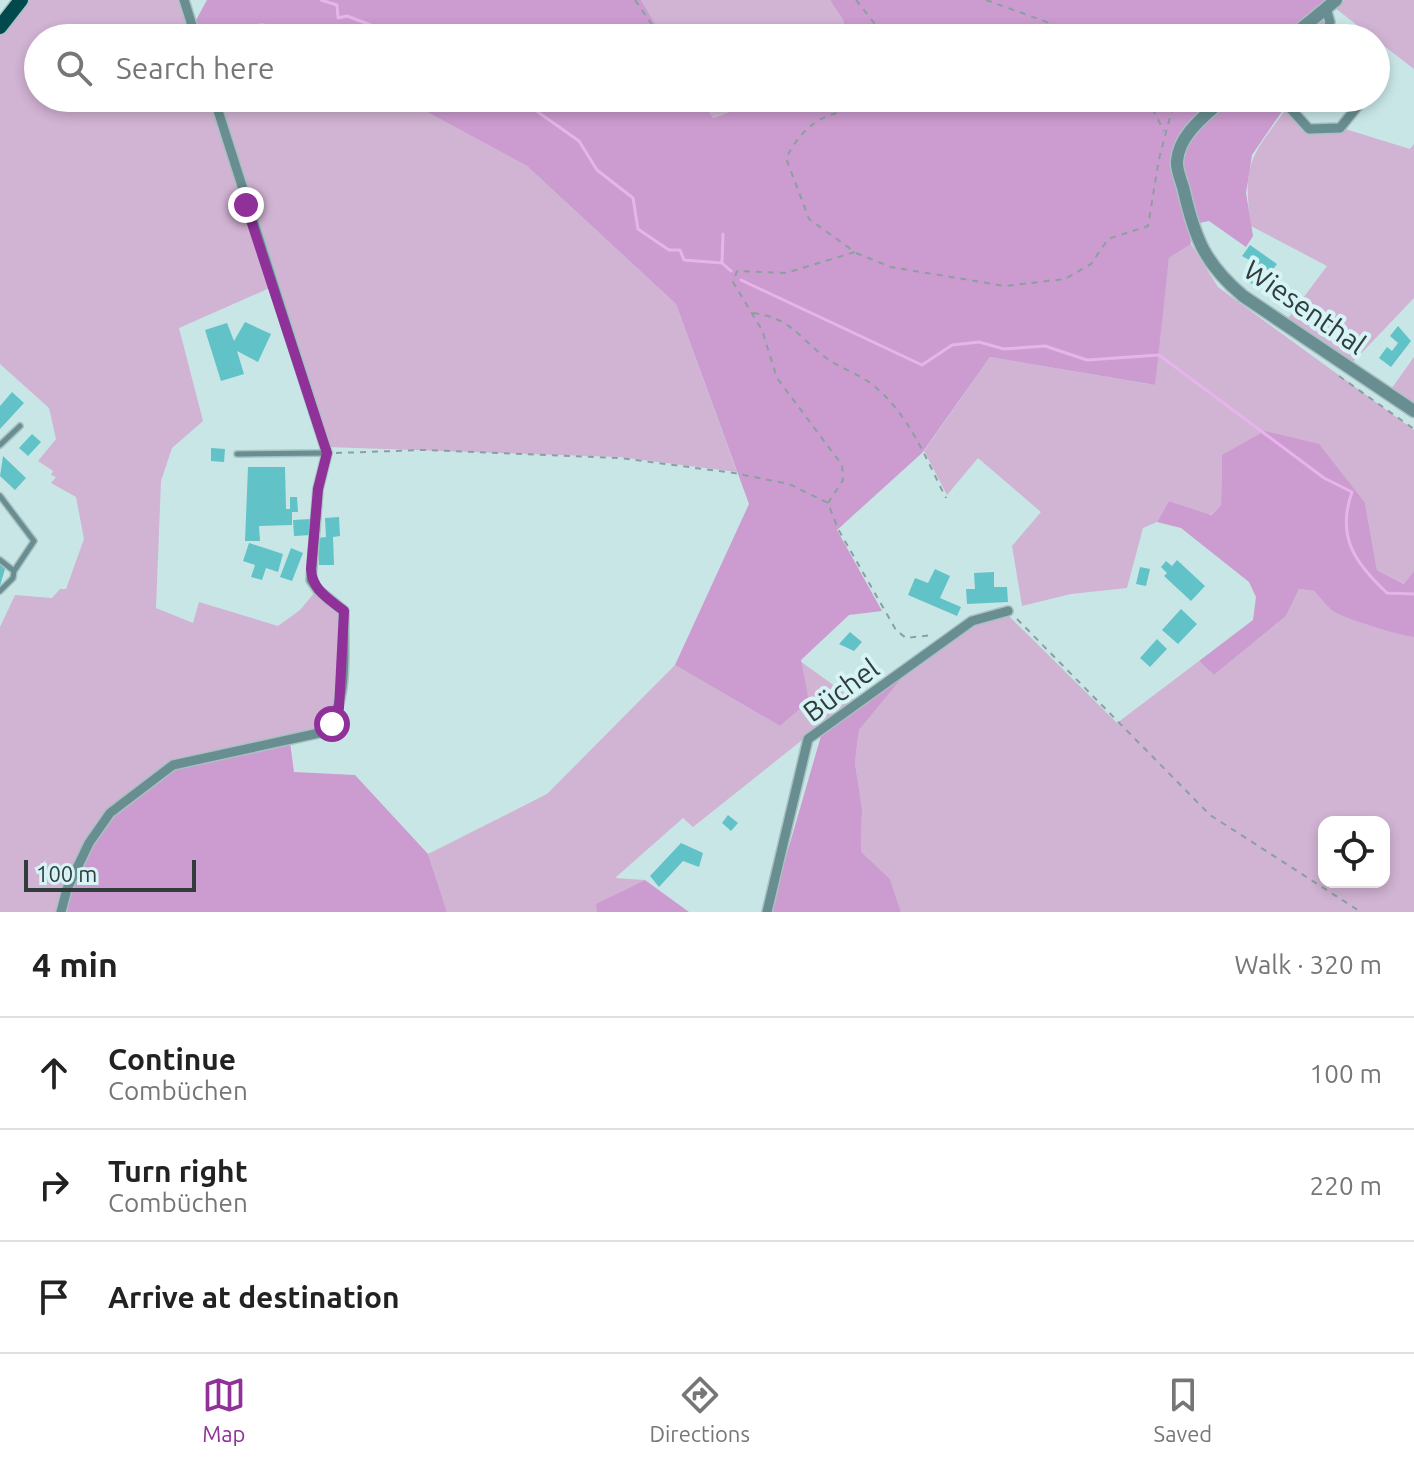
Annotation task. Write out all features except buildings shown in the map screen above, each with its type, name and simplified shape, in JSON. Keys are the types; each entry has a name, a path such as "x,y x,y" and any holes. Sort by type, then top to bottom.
{"main road":[{"path":"0,27 21,0"}],"street":[{"path":"184,0 192,24"},
{"path":"1307,24 1331,4"},
{"path":"1329,24 1331,4"},
{"path":"61,912 67,889 89,843 110,813 173,765 319,733 332,724 339,708 344,611 318,590 311,580 318,489 327,453 218,112"},
{"name":"Wiesenthal","path":"1209,112 1189,131 1177,161 1192,224 1205,256 1218,276 1414,411"},
{"path":"1294,112 1309,129 1340,128 1353,112"},
{"name":"Büchel","path":"767,912 808,739 972,621 1008,611"}],"lane":[{"path":"0,445 20,426"},
{"path":"237,454 327,453"},
{"path":"0,496 34,541 14,571 13,578 0,591"},
{"path":"0,560 14,571"}],"path":[{"path":"635,0 652,24"},
{"path":"856,0 875,24"},
{"path":"986,0 1052,24"},
{"path":"838,112 820,116 799,133 786,158 809,219 855,252 891,267 1005,286 1065,279 1091,264 1108,239 1148,226 1171,112"},
{"path":"1154,112 1165,132"},
{"path":"828,503 843,480 842,465 777,378 762,330 733,282 737,271 786,273 855,252"},
{"path":"751,313 770,315 797,329 825,357 869,382 895,404 946,498"},
{"path":"327,453 423,450 620,458 734,473 789,484 828,503 838,529 896,630 906,638 932,635 943,643"},
{"path":"1008,611 1210,815 1361,912"}],"shaded area":[{"path":"30,0 182,0 190,24 24,24 24,112 216,112 272,287 179,328 203,421 172,448 161,481 156,608 193,623 199,602 278,626 300,610 316,591 342,611 338,707 319,731 289,738 59,912 0,912 0,627 15,595 52,598 60,589 66,589 84,539 76,497 51,483 56,477 51,475 53,471 38,461 56,439 49,408 0,364 0,36"},
{"path":"207,0 641,0 656,24 197,24 196,20"},
{"path":"641,0 830,0 844,24 656,24"},
{"path":"830,0 1333,0 1327,24 844,24"},
{"path":"1344,0 1414,0 1414,69 1390,50 1390,24 1356,24 1335,8"},
{"path":"223,112 427,112 527,166 676,304 737,472 619,457 327,447"},
{"path":"427,112 709,112 713,118 729,112 1281,112 1252,155 1246,193 1253,236 1246,247 1209,221 1189,225 1191,244 1169,258 1155,385 990,357 922,453 837,530 882,611 849,615 801,660 809,701 780,726 675,665 749,504 676,304 527,166"},
{"path":"708,112 728,112 712,118"},
{"path":"1284,112 1291,112 1309,131 1342,128 1410,149 1414,144 1414,298 1352,363 1286,321 1327,266 1251,226 1249,174 1252,161"},
{"path":"1191,244 1218,287 1414,430 1414,571 1405,584 1377,570 1365,503 1222,455 1221,505 1210,515 1169,501 1157,522 1143,528 1127,588 1071,594 1022,606 1012,546 1041,512 978,458 947,495 924,451 990,357 1154,385 1169,258"},
{"path":"1414,357 1414,408 1389,392"},
{"path":"1265,431 1319,444 1365,503 1377,570 1404,584 1414,571 1414,637 1342,616 1330,609 1314,591 1299,589 1286,616 1214,675 1199,661 1253,620 1256,597 1249,582 1181,528 1157,522 1169,501 1211,515 1221,505 1222,455"},
{"path":"1299,589 1314,591 1336,613 1414,637 1414,912 901,912 890,879 861,853 862,809 855,763 859,730 907,672 973,623 1007,614 1117,723 1199,661 1214,675 1286,616"},
{"path":"800,661 857,702 821,725 693,827 683,818 615,878 645,880 597,904 597,912 447,912 428,854 547,794 675,665 780,726 809,701"},
{"path":"907,672 859,730 855,763 862,809 861,852 890,879 901,912 770,912 823,729"},
{"path":"290,742 294,772 355,775 428,854 447,912 63,912 68,889 90,843 112,814 177,766"},
{"path":"645,880 689,912 597,912 596,904"}],"waterway":[{"path":"321,0 337,5 338,18 347,16 368,24"},
{"path":"538,112 579,141 597,170 633,198 638,229 669,250 680,250 684,260 722,263 731,271"},
{"path":"722,262 723,234"},
{"path":"741,280 922,365 952,345 979,342 1004,349 1045,346 1087,360 1159,355 1324,478 1352,492 1346,523 1358,560 1387,593 1414,594"}],"route":[{"path":"246,205 327,453 318,489 311,580 318,590 344,611 339,708 332,724"}]}
